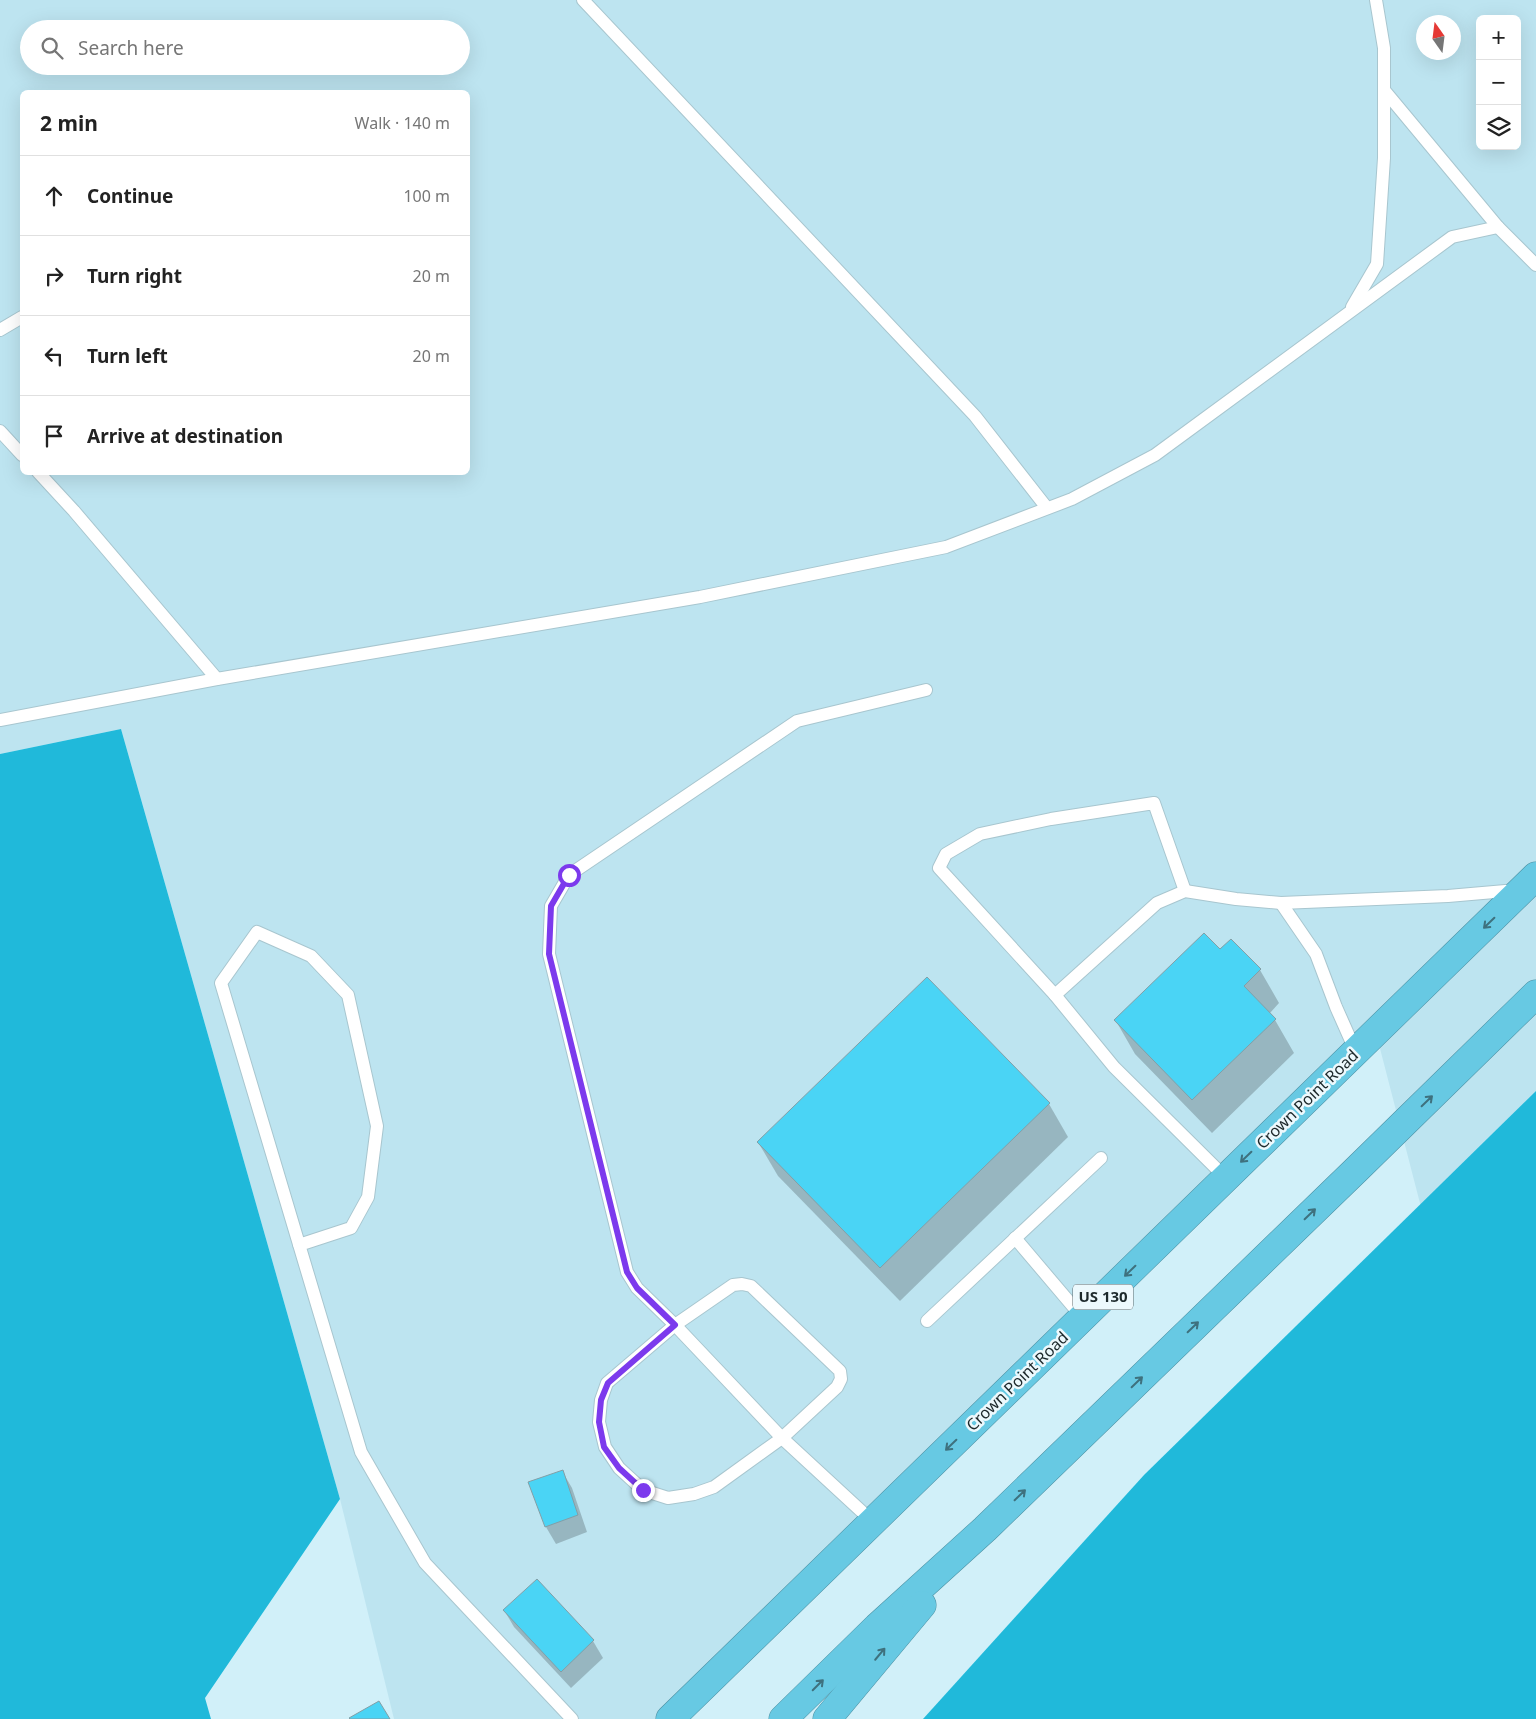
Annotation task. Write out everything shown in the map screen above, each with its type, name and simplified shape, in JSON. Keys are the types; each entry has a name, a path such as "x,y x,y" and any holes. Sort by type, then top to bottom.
{"highway":[{"name":"Crown Point Road","path":"670,1719 1529,883"},
{"path":"783,1719 877,1627 986,1529 1536,994"},
{"path":"827,1719 986,1529"}],"lane":[{"path":"583,0 975,416 1048,508"},
{"path":"1348,314 1377,264 1384,158 1384,48 1376,0"},
{"path":"1384,90 1498,227 1536,265"},
{"path":"0,720 217,679 700,597 946,547 1072,499 1155,455 1452,237 1498,227"},
{"path":"0,330 20,318"},
{"path":"0,432 20,454"},
{"path":"41,475 74,511 217,679"},
{"path":"873,1522 782,1438 675,1325 637,1288 627,1272 549,954 551,906 569,875 797,721 926,690"},
{"path":"1185,891 1154,803 1051,819 980,834 946,854 939,868 1055,995 1114,1067 1225,1177"},
{"path":"1055,995 1157,903 1185,891 1236,899 1281,903 1439,896 1529,883"},
{"path":"1281,903 1316,954 1336,1007 1356,1052"},
{"path":"299,1245 351,1228 368,1197 377,1126 348,995 311,956 257,932 221,983 299,1245 361,1452 425,1563 572,1719"},
{"path":"927,1321 1101,1158"},
{"path":"1015,1238 1082,1317"},
{"path":"733,1285 751,1286 840,1371 841,1379 837,1387 782,1438 714,1487 694,1494 668,1498 643,1490 619,1468 604,1447 599,1422 601,1400 608,1383 675,1325 733,1285"}],"shaded area":[{"path":"0,0 1536,0 1536,1652 1376,1033 670,1719 394,1719 340,1499 121,729 0,754"},
{"path":"121,729 340,1499 205,1698 211,1719 0,1719 0,754"},
{"path":"1536,1091 1536,1719 923,1719 1144,1475"}],"building":[{"path":"1204,933 1220,949 1231,939 1261,969 1244,986 1276,1019 1192,1100 1114,1020"},
{"path":"927,977 1050,1103 880,1268 757,1142"},
{"path":"563,1470 578,1515 545,1527 528,1482"},
{"path":"537,1579 594,1640 561,1672 503,1610"},
{"path":"379,1701 390,1719 349,1718"}],"route":[{"path":"569,875 551,906 549,954 627,1272 637,1288 675,1325 608,1383 601,1400 599,1422 604,1447 619,1468 643,1490"}]}
